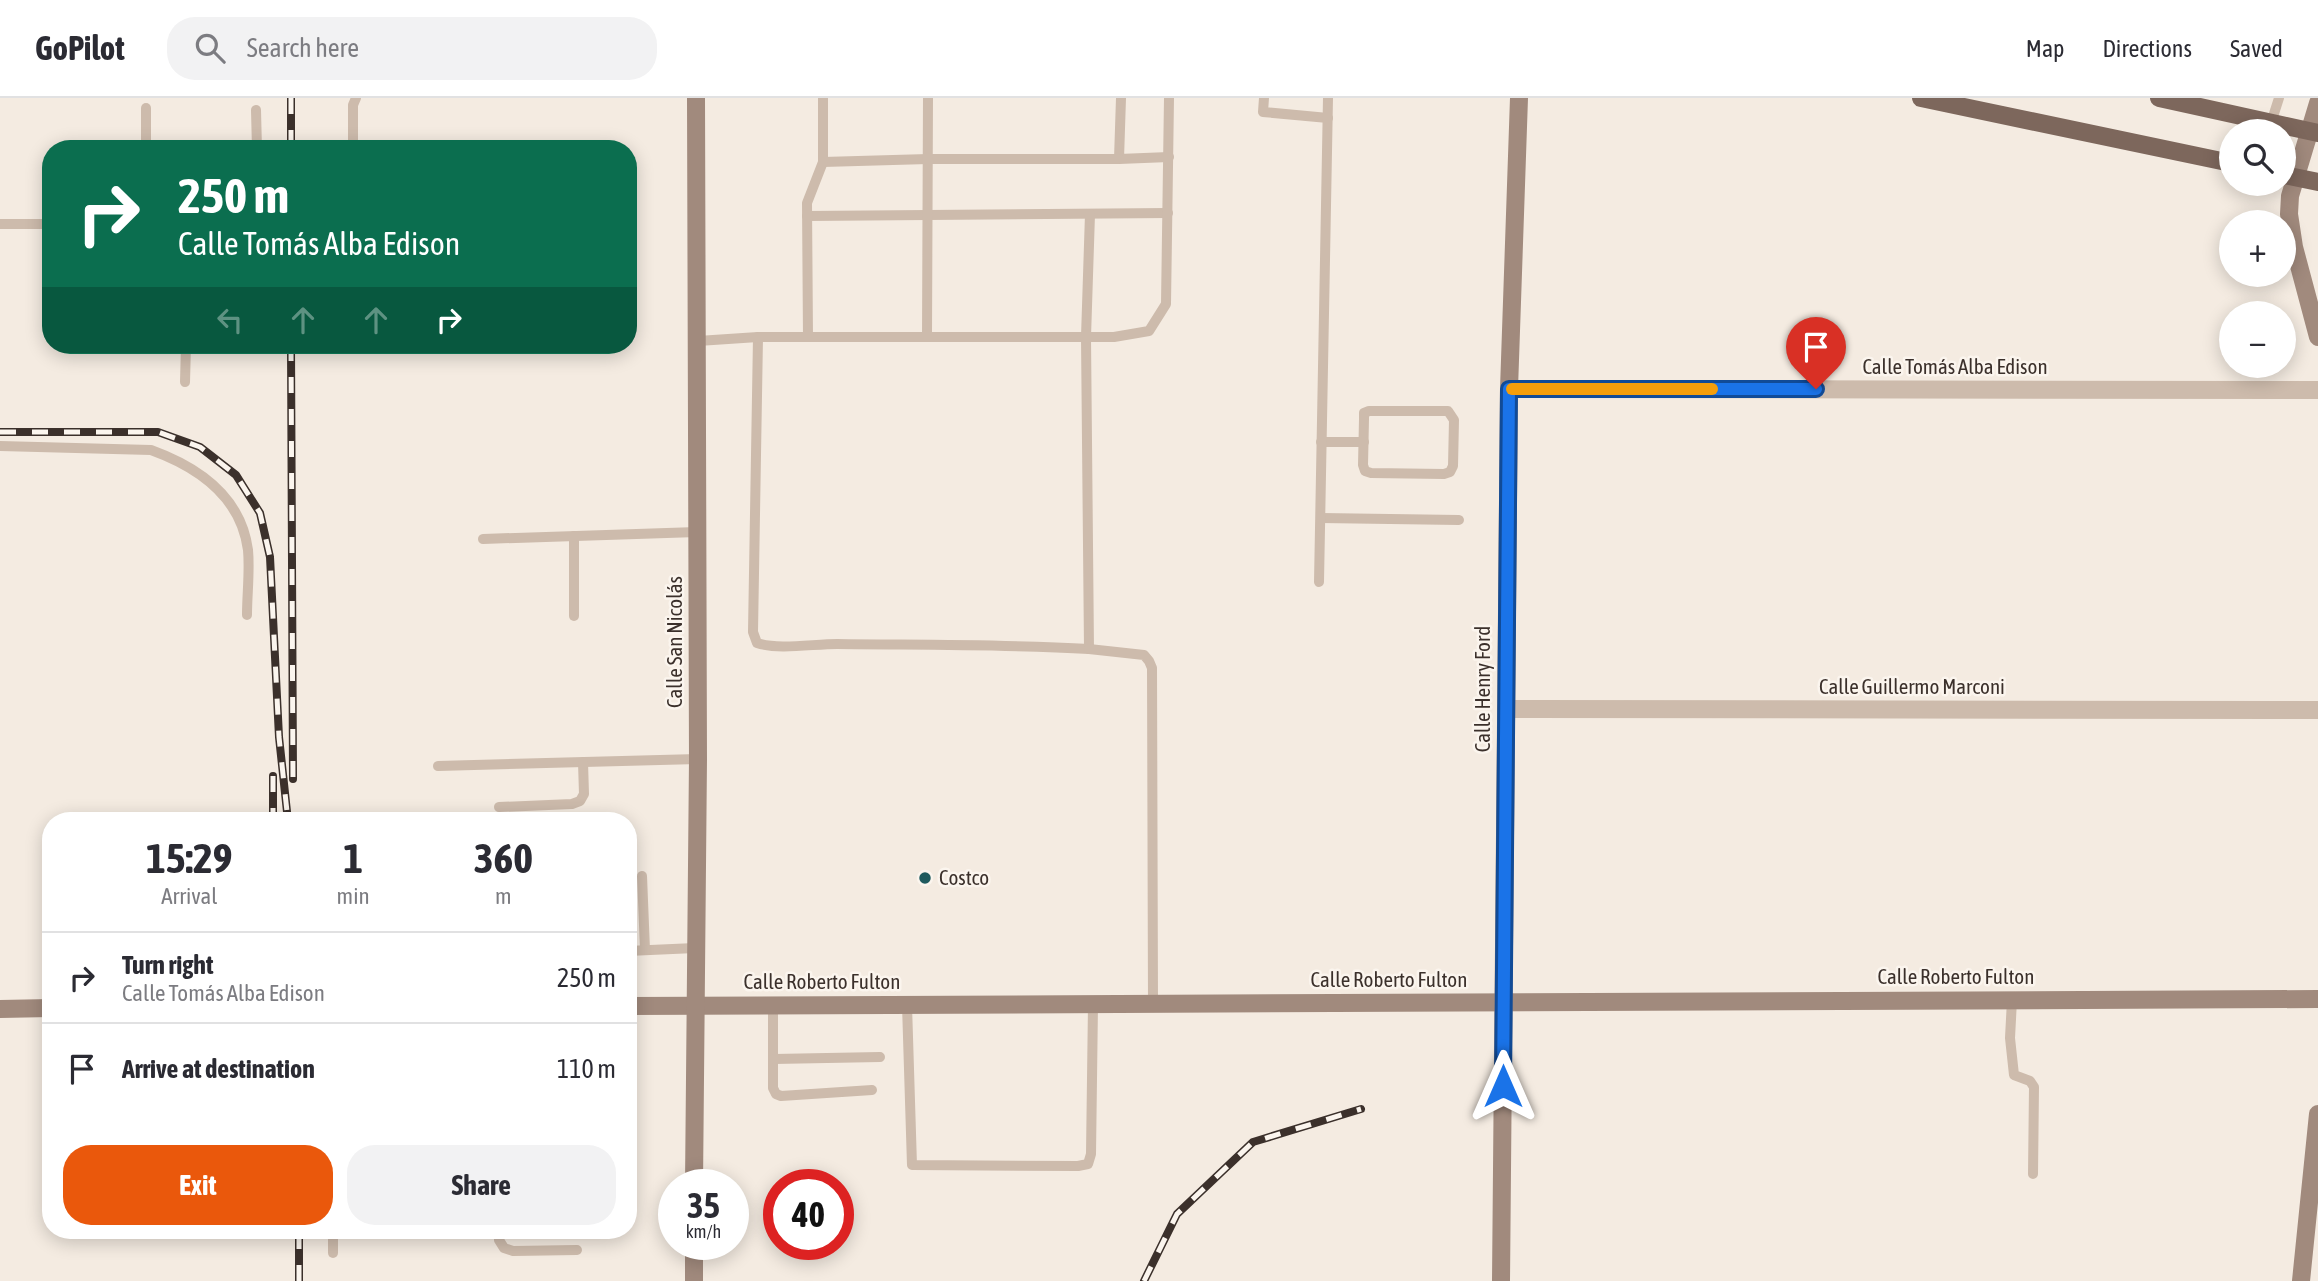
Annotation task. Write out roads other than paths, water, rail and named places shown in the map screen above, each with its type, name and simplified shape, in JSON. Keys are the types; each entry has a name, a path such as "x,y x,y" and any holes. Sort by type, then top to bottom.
{"main road":[{"path":"1921,98 2219,160"},
{"path":"2159,98 2253,119"},
{"path":"2296,128 2314,132"},
{"path":"2296,177 2318,182"}],"street":[{"name":"Calle San Nicolás","path":"694,1169 698,759 696,98"},
{"name":"Calle Henry Ford","path":"1501,1281 1509,389 1518,98"},
{"path":"2296,165 2314,132 2318,103"},
{"path":"2290,196 2290,228 2318,337"},
{"name":"Calle Tomás Alba Edison","path":"1509,389 2318,390"},
{"name":"Calle Guillermo Marconi","path":"1506,709 2318,710"},
{"name":"Calle Roberto Fulton","path":"637,1006 2318,999"},
{"path":"0,1009 42,1008"},
{"path":"2301,1281 2318,1114"},
{"path":"694,1260 694,1281"}],"lane":[{"path":"353,140 353,105 356,98"},
{"path":"808,337 807,203 823,162 823,98"},
{"path":"927,337 928,98"},
{"path":"1119,159 1121,98"},
{"path":"698,341 758,337 1114,337 1149,331 1166,304 1169,98"},
{"path":"1264,98 1263,112 1328,118"},
{"path":"1319,582 1328,98"},
{"path":"2272,119 2279,98"},
{"path":"146,108 146,140"},
{"path":"256,110 257,140"},
{"path":"823,162 1119,159 1169,156"},
{"path":"807,216 1168,213"},
{"path":"1089,649 1086,337 1090,214"},
{"path":"0,224 42,223"},
{"path":"758,337 753,632 757,643 766,646 1032,646 1144,655 1149,661 1152,668 1153,1004"},
{"path":"185,382 186,354"},
{"path":"1369,411 1448,411 1454,420 1453,466 1450,472 1444,474 1365,471 1364,442 1364,414 1369,411"},
{"path":"1321,442 1364,442"},
{"path":"0,446 151,450 174,458 195,470 232,504 242,527 248,550 247,615"},
{"path":"1321,518 1459,520"},
{"path":"483,539 697,532"},
{"path":"574,536 574,616"},
{"path":"438,766 698,759"},
{"path":"499,807 572,804 580,801 584,794 583,762"},
{"path":"642,876 645,950"},
{"path":"637,950 695,948"},
{"path":"2012,1000 2010,1038 2014,1075 2031,1082 2034,1087 2033,1174"},
{"path":"907,1004 912,1165 1078,1166 1088,1164 1091,1154 1093,1004"},
{"path":"773,1005 773,1088 776,1094 781,1096 872,1090"},
{"path":"774,1059 880,1057"},
{"path":"333,1239 333,1253"},
{"path":"499,1239 504,1248 513,1251 577,1250"}],"railway":[{"path":"291,98 291,140"},
{"path":"291,354 293,779"},
{"path":"0,432 158,432 200,447 236,475 260,513 270,557 279,737 287,812"},
{"path":"273,776 273,812"},
{"path":"1144,1281 1177,1214 1253,1142 1361,1109"},
{"path":"299,1239 299,1281"}],"place":[{"name":"Costco","path":"925,878"}]}
